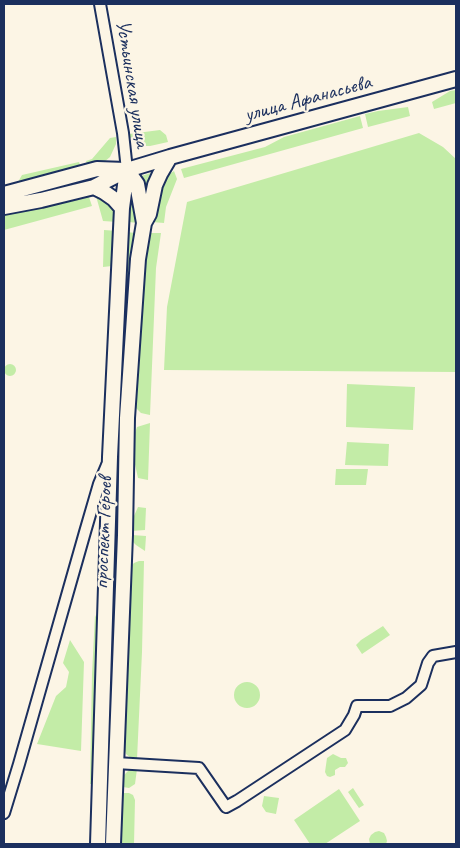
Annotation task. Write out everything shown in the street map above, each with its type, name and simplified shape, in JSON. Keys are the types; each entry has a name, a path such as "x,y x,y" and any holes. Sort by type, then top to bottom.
{"main road":[{"name":"улица Афанасьева","path":"127,170 456,79"},
{"path":"144,223 149,214 158,179 170,157"},
{"path":"4,194 97,169 127,170"},
{"path":"4,207 94,187 127,170"},
{"path":"127,170 137,184 144,223"},
{"name":"проспект Героев","path":"98,844 110,457 122,208 127,170"},
{"path":"94,187 114,199 122,208"},
{"name":"проспект Героев","path":"113,844 128,418 138,259 144,223"}],"street":[{"name":"Устьинская улица","path":"100,4 123,132 127,170"},
{"name":"проспект Героев","path":"4,813 99,484 110,457"},
{"path":"116,763 199,768 226,807 345,730 357,706 390,706 406,698 421,685 428,663 433,656 456,652"}],"green space":[{"path":"456,90 456,103 434,109 432,102 450,91"},
{"path":"408,107 410,116 368,127 365,114"},
{"path":"360,116 363,128 184,178 181,169 265,147 284,137"},
{"path":"160,130 166,135 168,142 150,146 136,144 129,134"},
{"path":"419,133 443,147 456,159 456,372 164,370 167,307 187,202"},
{"path":"116,137 116,144 110,157 104,162 88,166 86,161 92,159 110,138"},
{"path":"79,162 81,168 19,184 18,182 22,175"},
{"path":"174,171 177,179 166,207 164,223 152,222 155,205 164,180"},
{"path":"154,172 146,217 140,178"},
{"path":"132,184 138,223 129,222 129,188"},
{"path":"96,196 100,196 115,207 118,222 103,221"},
{"path":"89,197 92,206 4,230 4,212 42,208"},
{"path":"104,230 118,231 116,262 112,266 103,267"},
{"path":"127,232 135,233 129,289 124,383 120,529 115,528 119,383"},
{"path":"149,233 161,233 156,268 150,415 141,413 136,408 143,260"},
{"path":"8,364 12,364 16,370 12,376 8,376 4,372 4,368"},
{"path":"347,384 415,387 413,430 346,427"},
{"path":"150,423 148,480 138,478 134,460 137,427"},
{"path":"347,442 389,444 388,466 345,465"},
{"path":"336,469 368,469 366,485 335,485"},
{"path":"138,507 146,508 145,530 131,531 134,516"},
{"path":"132,535 146,536 145,551 132,541"},
{"path":"115,538 120,538 109,785 105,784"},
{"path":"139,561 144,561 137,759 131,758 126,754 124,748 130,567"},
{"path":"95,615 100,626 93,784 90,784 92,674"},
{"path":"383,626 390,635 362,654 356,645"},
{"path":"70,640 84,662 81,751 37,744 56,696 66,687 69,672 63,663"},
{"path":"247,682 256,686 260,695 256,704 247,708 238,704 234,695 238,686"},
{"path":"333,754 346,758 348,763 345,767 335,770 335,775 330,777 325,772 327,758"},
{"path":"131,768 137,769 135,784 129,788 123,787 124,775"},
{"path":"353,788 364,805 359,808 348,792"},
{"path":"339,789 360,821 325,844 310,844 294,820"},
{"path":"122,793 133,795 135,800 134,844 121,844"},
{"path":"264,796 279,798 276,814 266,812 262,806"},
{"path":"379,831 384,833 387,841 386,844 370,844 369,839 371,835"}]}
